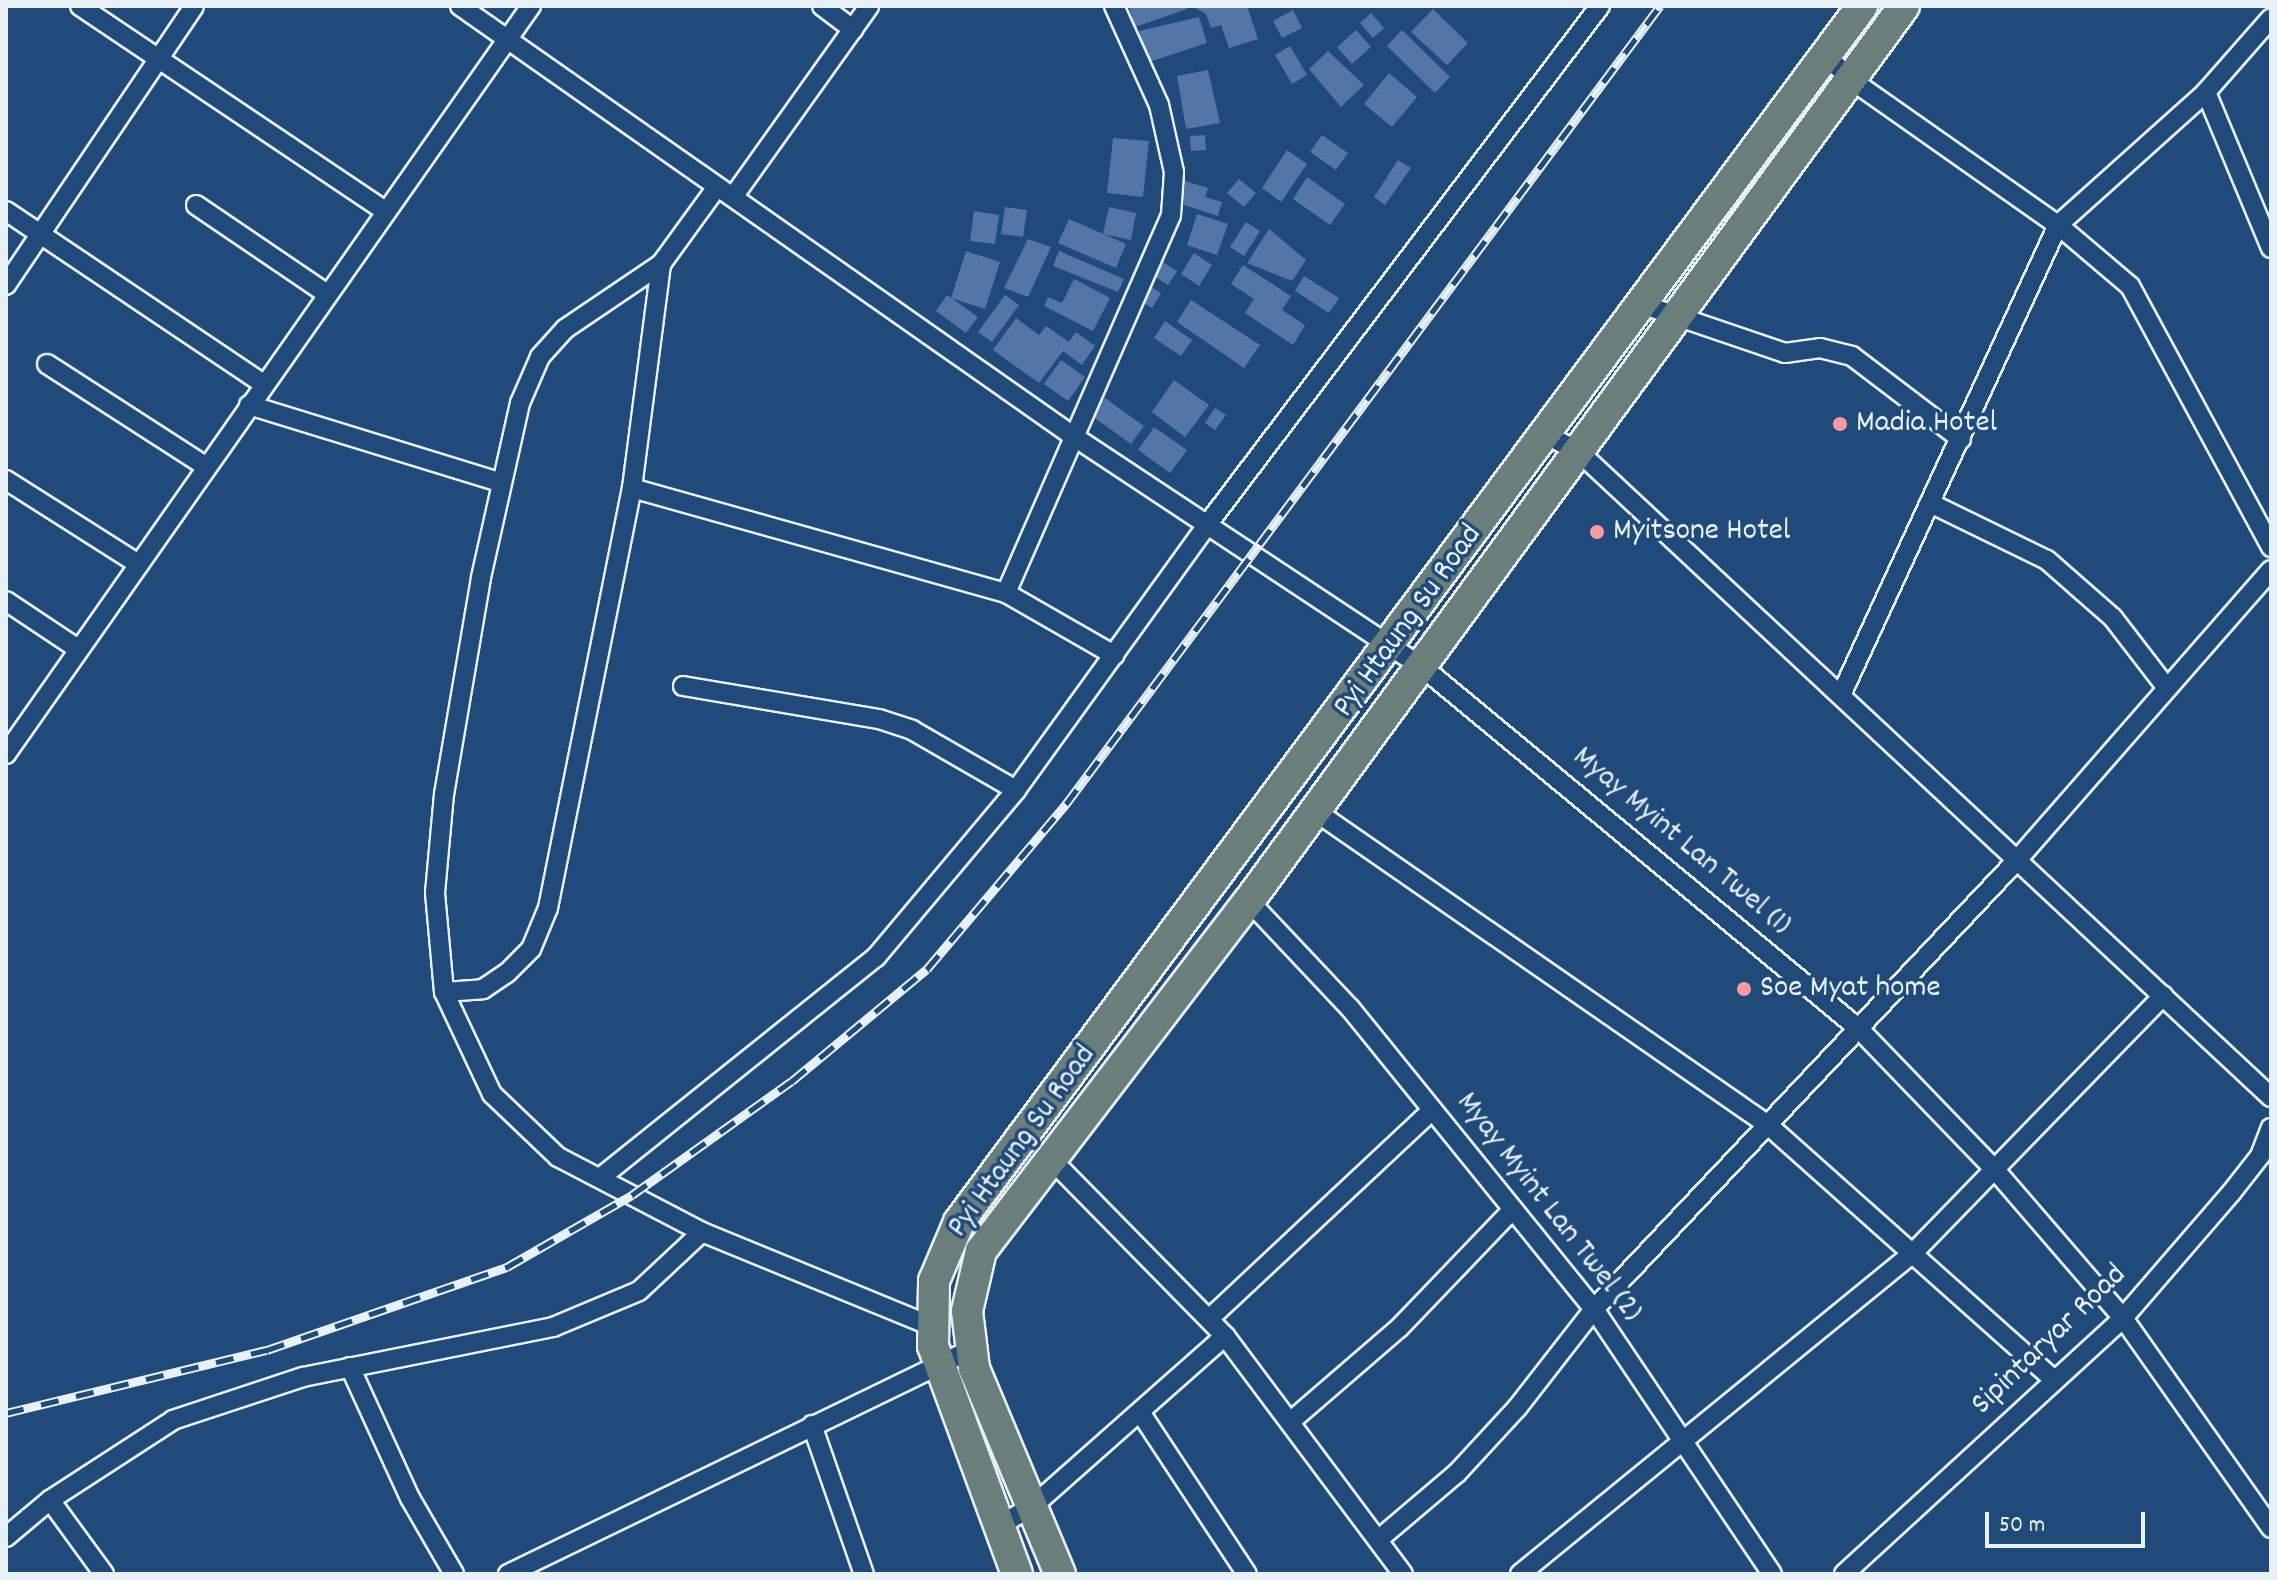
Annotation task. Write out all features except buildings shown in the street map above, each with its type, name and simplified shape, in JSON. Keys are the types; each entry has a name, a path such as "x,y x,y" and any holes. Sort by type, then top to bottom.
{"highway":[{"name":"Pyi Htaung Su Road","path":"1017,1574 938,1366 931,1326 934,1281 959,1222 1738,179 1862,6"},
{"name":"Pyi Htaung Su Road","path":"970,1350 971,1279 981,1251 1249,901 1904,6"},
{"path":"1738,179 1766,197"},
{"path":"1180,929 1207,955"},
{"path":"1063,1085 1089,1111"},
{"path":"970,1350 1060,1574"}],"street":[{"path":"80,6 386,212"},
{"path":"6,285 38,233 194,6"},
{"name":"Myay Myint Lan Twel (1)","path":"460,6 1076,438 1421,666 1859,1029 1996,1171 2123,1318 2271,1528"},
{"path":"6,754 205,466 531,6"},
{"path":"822,6 853,29"},
{"path":"869,6 725,192 661,264 565,329 540,357 520,403 500,482 444,794 435,893 444,992 492,1094 558,1157 702,1232 931,1326"},
{"path":"1006,593 1171,215 1174,172 1159,105 1114,6"},
{"path":"600,1178 876,957 1016,790 1207,525 1600,6"},
{"path":"1841,695 2058,225 2206,92 2271,18"},
{"path":"1826,55 1850,79 2058,225 2130,286 2271,547"},
{"path":"2206,92 2271,248"},
{"path":"196,205 327,294"},
{"path":"6,211 263,384"},
{"path":"444,992 483,989 507,973 531,949 548,908 632,488 661,264"},
{"path":"1644,305 1785,353 1820,348 1852,356 1961,439"},
{"path":"47,364 205,466"},
{"path":"249,405 500,482"},
{"path":"1547,435 1579,452 2271,1097"},
{"path":"6,480 137,563"},
{"path":"632,488 1006,593 1114,655"},
{"path":"1930,503 2047,560 2113,618 2167,688"},
{"path":"1378,1540 1457,1473 1594,1309 2018,859 2271,570"},
{"path":"6,601 78,649"},
{"path":"683,686 879,719 912,730 1016,790"},
{"path":"6,721 22,732"},
{"path":"1315,811 1768,1125 2053,1379"},
{"name":"Myay Myint Lan Twel (2)","path":"1249,901 1350,1008 1594,1309 1772,1574"},
{"path":"1520,1574 1685,1443 1913,1253 2163,996"},
{"path":"1209,1319 1432,1110"},
{"name":"Sipintaryar Road","path":"1844,1574 2123,1318 2240,1181 2271,1128"},
{"path":"1052,1160 1225,1336 1403,1574"},
{"path":"1290,1422 1400,1327 1513,1209"},
{"path":"6,1537 50,1500 173,1420 350,1367 553,1327 639,1291 702,1232"},
{"path":"999,1526 1034,1505 1225,1336"},
{"path":"508,1574 970,1350"},
{"path":"350,1367 410,1498 454,1574"},
{"path":"1140,1412 1247,1574"},
{"path":"812,1425 864,1574"},
{"path":"50,1500 104,1574"}],"railway":[{"path":"6,1413 267,1350 507,1267 632,1195 792,1081 927,969 1066,804 1660,6"}],"place":[{"name":"Madia Hotel","path":"1840,424"},
{"name":"Myitsone Hotel","path":"1597,532"},
{"name":"Soe Myat home","path":"1744,989"}]}
